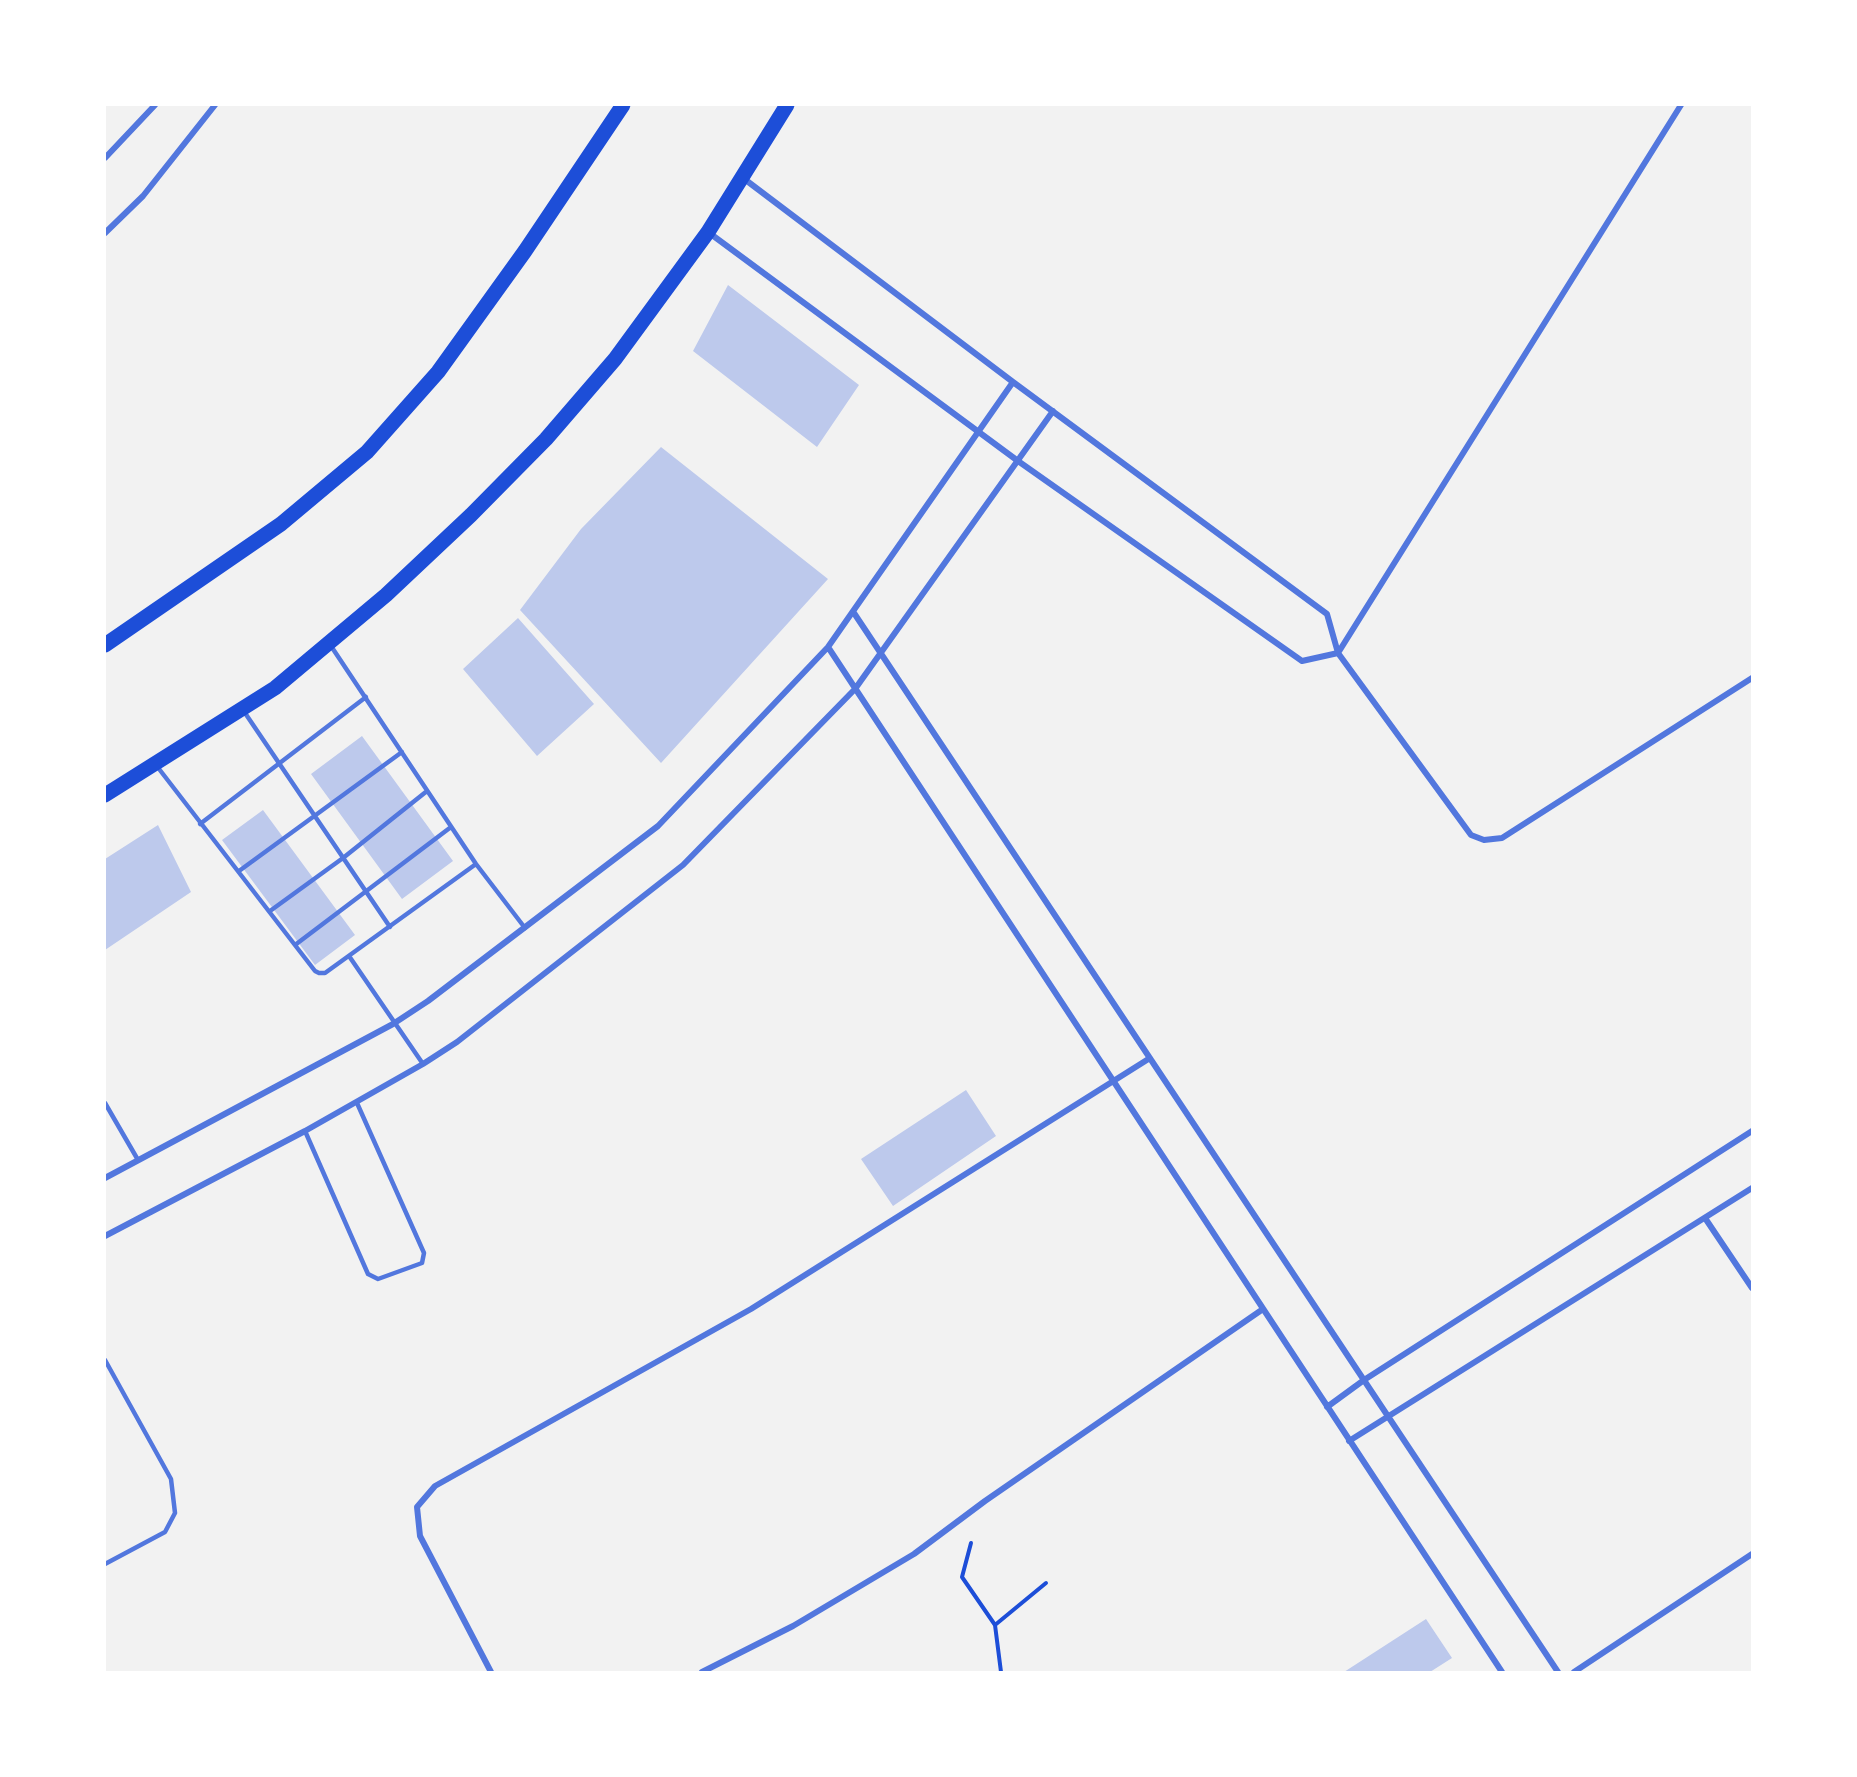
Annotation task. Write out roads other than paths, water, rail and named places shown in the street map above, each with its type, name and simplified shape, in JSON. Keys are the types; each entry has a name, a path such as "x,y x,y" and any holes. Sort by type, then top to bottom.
{"main road":[{"path":"105,645 281,524 368,452 438,372 525,251 623,105"},
{"path":"105,795 275,688 394,587 546,438 615,358 708,232 787,105"}],"street":[{"path":"105,158 155,105"},
{"path":"105,233 143,196 215,105"},
{"path":"708,232 1018,461 1302,661 1338,653 1681,105"},
{"path":"743,178 1013,382 1327,614 1338,653 1471,835 1484,840 1502,838 1752,678"},
{"path":"105,1178 393,1024 428,1001 658,826 828,647 854,613 977,430 1013,382"},
{"path":"105,1236 357,1103 423,1064 457,1042 683,865 855,689 1053,411"},
{"path":"854,613 1558,1672"},
{"path":"828,647 1502,1672"},
{"path":"491,1672 420,1536 417,1507 435,1486 751,1309 1150,1058"},
{"path":"1327,1407 1364,1380 1752,1131"},
{"path":"1349,1441 1752,1188"},
{"path":"1705,1218 1752,1288"},
{"path":"702,1672 793,1626 904,1560 1263,1309"},
{"path":"1574,1672 1752,1554"}],"lane":[{"path":"329,642 476,864 525,928"},
{"path":"200,824 366,697"},
{"path":"242,708 390,927"},
{"path":"239,871 402,752"},
{"path":"156,765 295,945 320,973 325,973 476,864"},
{"path":"270,911 343,858 427,791"},
{"path":"295,945 367,893 451,827"},
{"path":"349,956 393,1024 423,1064"},
{"path":"105,1103 138,1160"},
{"path":"305,1131 368,1274 378,1279 422,1263 424,1253 357,1103"},
{"path":"105,1360 171,1479 175,1513 165,1532 105,1564"}]}
